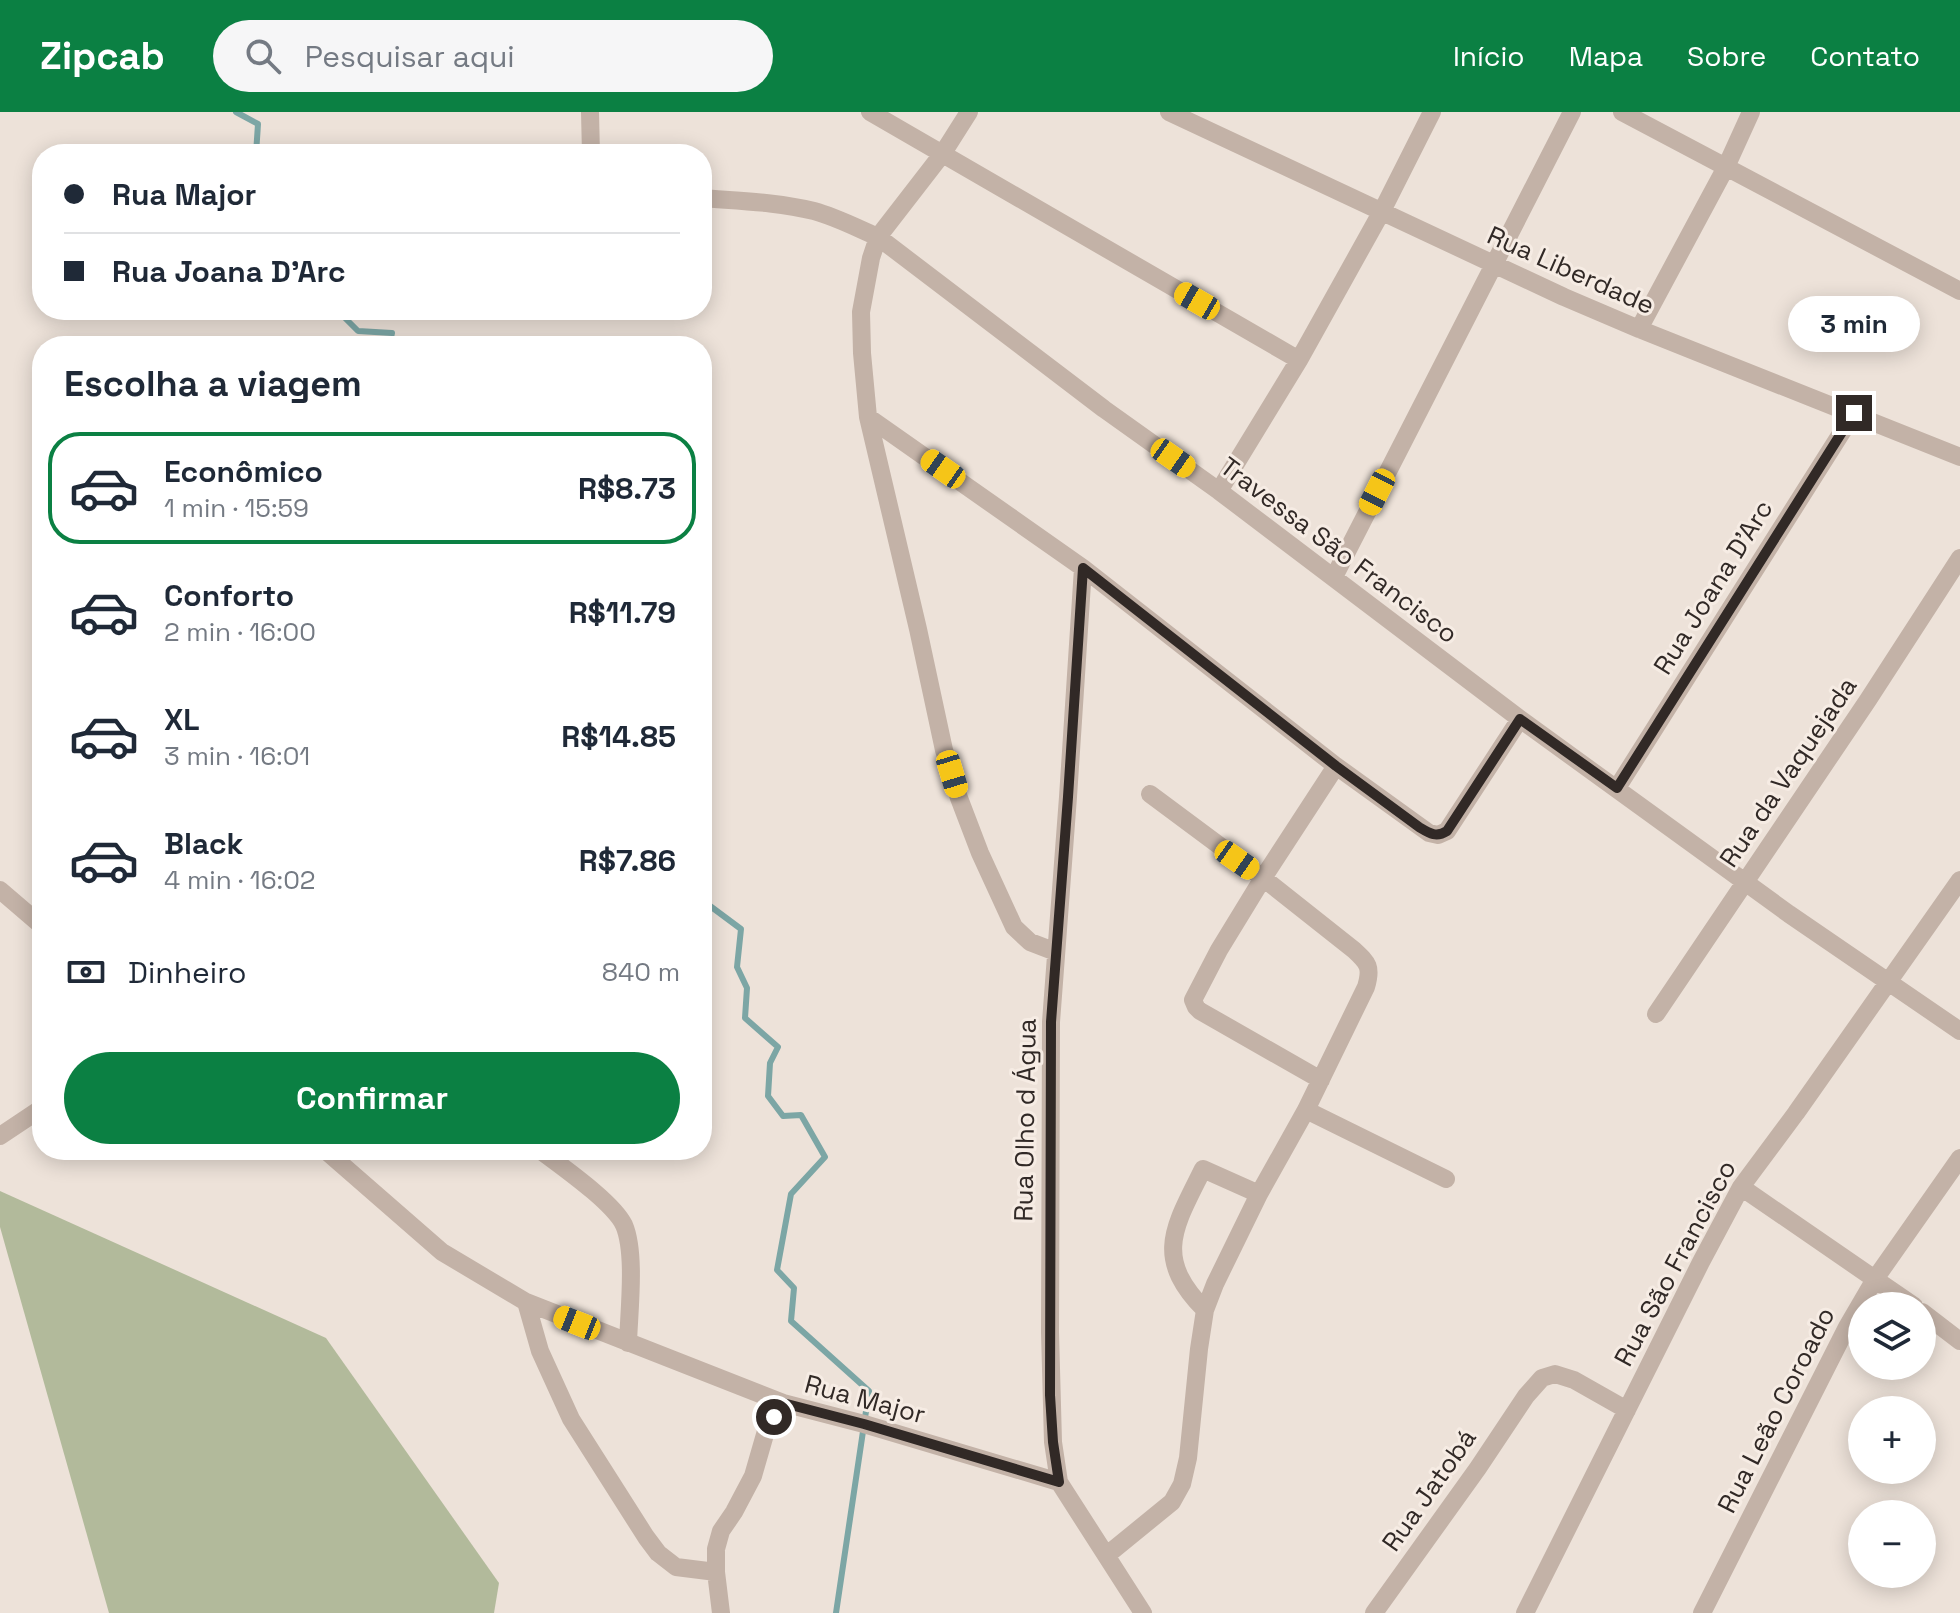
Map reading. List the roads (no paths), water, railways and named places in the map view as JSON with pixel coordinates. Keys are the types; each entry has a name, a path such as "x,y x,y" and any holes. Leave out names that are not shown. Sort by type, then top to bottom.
{"street":[{"path":"590,112 591,144"},
{"path":"870,112 1299,360"},
{"path":"969,112 943,153 878,237 871,258 861,312 868,417 944,750 959,798 1014,927 1030,942 1056,952"},
{"name":"Rua Liberdade","path":"1169,112 1564,297 1960,457"},
{"path":"1219,491 1299,360 1382,211 1432,112"},
{"path":"1334,577 1572,112"},
{"path":"1622,112 1960,291"},
{"path":"1639,329 1726,167 1751,112"},
{"name":"Travessa São Francisco","path":"712,199 812,211 878,237 1520,719 1789,914 1960,1031"},
{"name":"Rua Joana D'Arc","path":"1617,788 1854,413"},
{"path":"868,417 1083,568 1336,766 1429,833 1438,835 1447,831 1520,719"},
{"name":"Rua da Vaquejada","path":"1656,1014 1960,558"},
{"name":"Rua Olho d Água","path":"1059,1482 1053,1442 1050,1332 1050,1069 1083,568"},
{"path":"1321,1080 1200,1011 1194,1004 1195,994 1263,878 1336,766"},
{"path":"1107,1555 1172,1502 1182,1484 1188,1458 1205,1310 1259,1194 1306,1110 1370,976 1366,961 1354,950 1150,794"},
{"name":"Rua São Francisco","path":"1525,1613 1741,1187 1960,880"},
{"path":"0,890 32,917"},
{"path":"1306,1110 1446,1179"},
{"path":"0,1136 32,1115"},
{"name":"Rua Leão Coroado","path":"1702,1613 1847,1327 1875,1279 1960,1158"},
{"path":"336,1160 442,1252 526,1302 783,1403"},
{"path":"553,1160 614,1210 623,1222 629,1253 628,1343"},
{"path":"1205,1310 1183,1284 1177,1270 1172,1251 1179,1218 1203,1169 1259,1194"},
{"path":"1741,1187 1894,1292"},
{"path":"526,1302 540,1351 571,1419 646,1537 658,1553 676,1567 716,1572"},
{"path":"1936,1323 1960,1341"},
{"name":"Rua Jatobá","path":"1374,1613 1526,1396 1542,1378 1555,1374 1574,1380 1627,1410"},
{"name":"Rua Major","path":"721,1613 716,1549 721,1531 753,1476 766,1431 783,1403 1059,1482"},
{"path":"1059,1482 1143,1613"}],"waterway":[{"path":"236,112 258,124 257,144"},
{"path":"347,320 358,331 392,333 391,336"},
{"path":"712,907 741,929 737,967 747,988 745,1018 778,1047 770,1063 768,1096 783,1116 801,1115 825,1157 791,1194 777,1270 794,1288 791,1321 869,1391 836,1613"}]}
